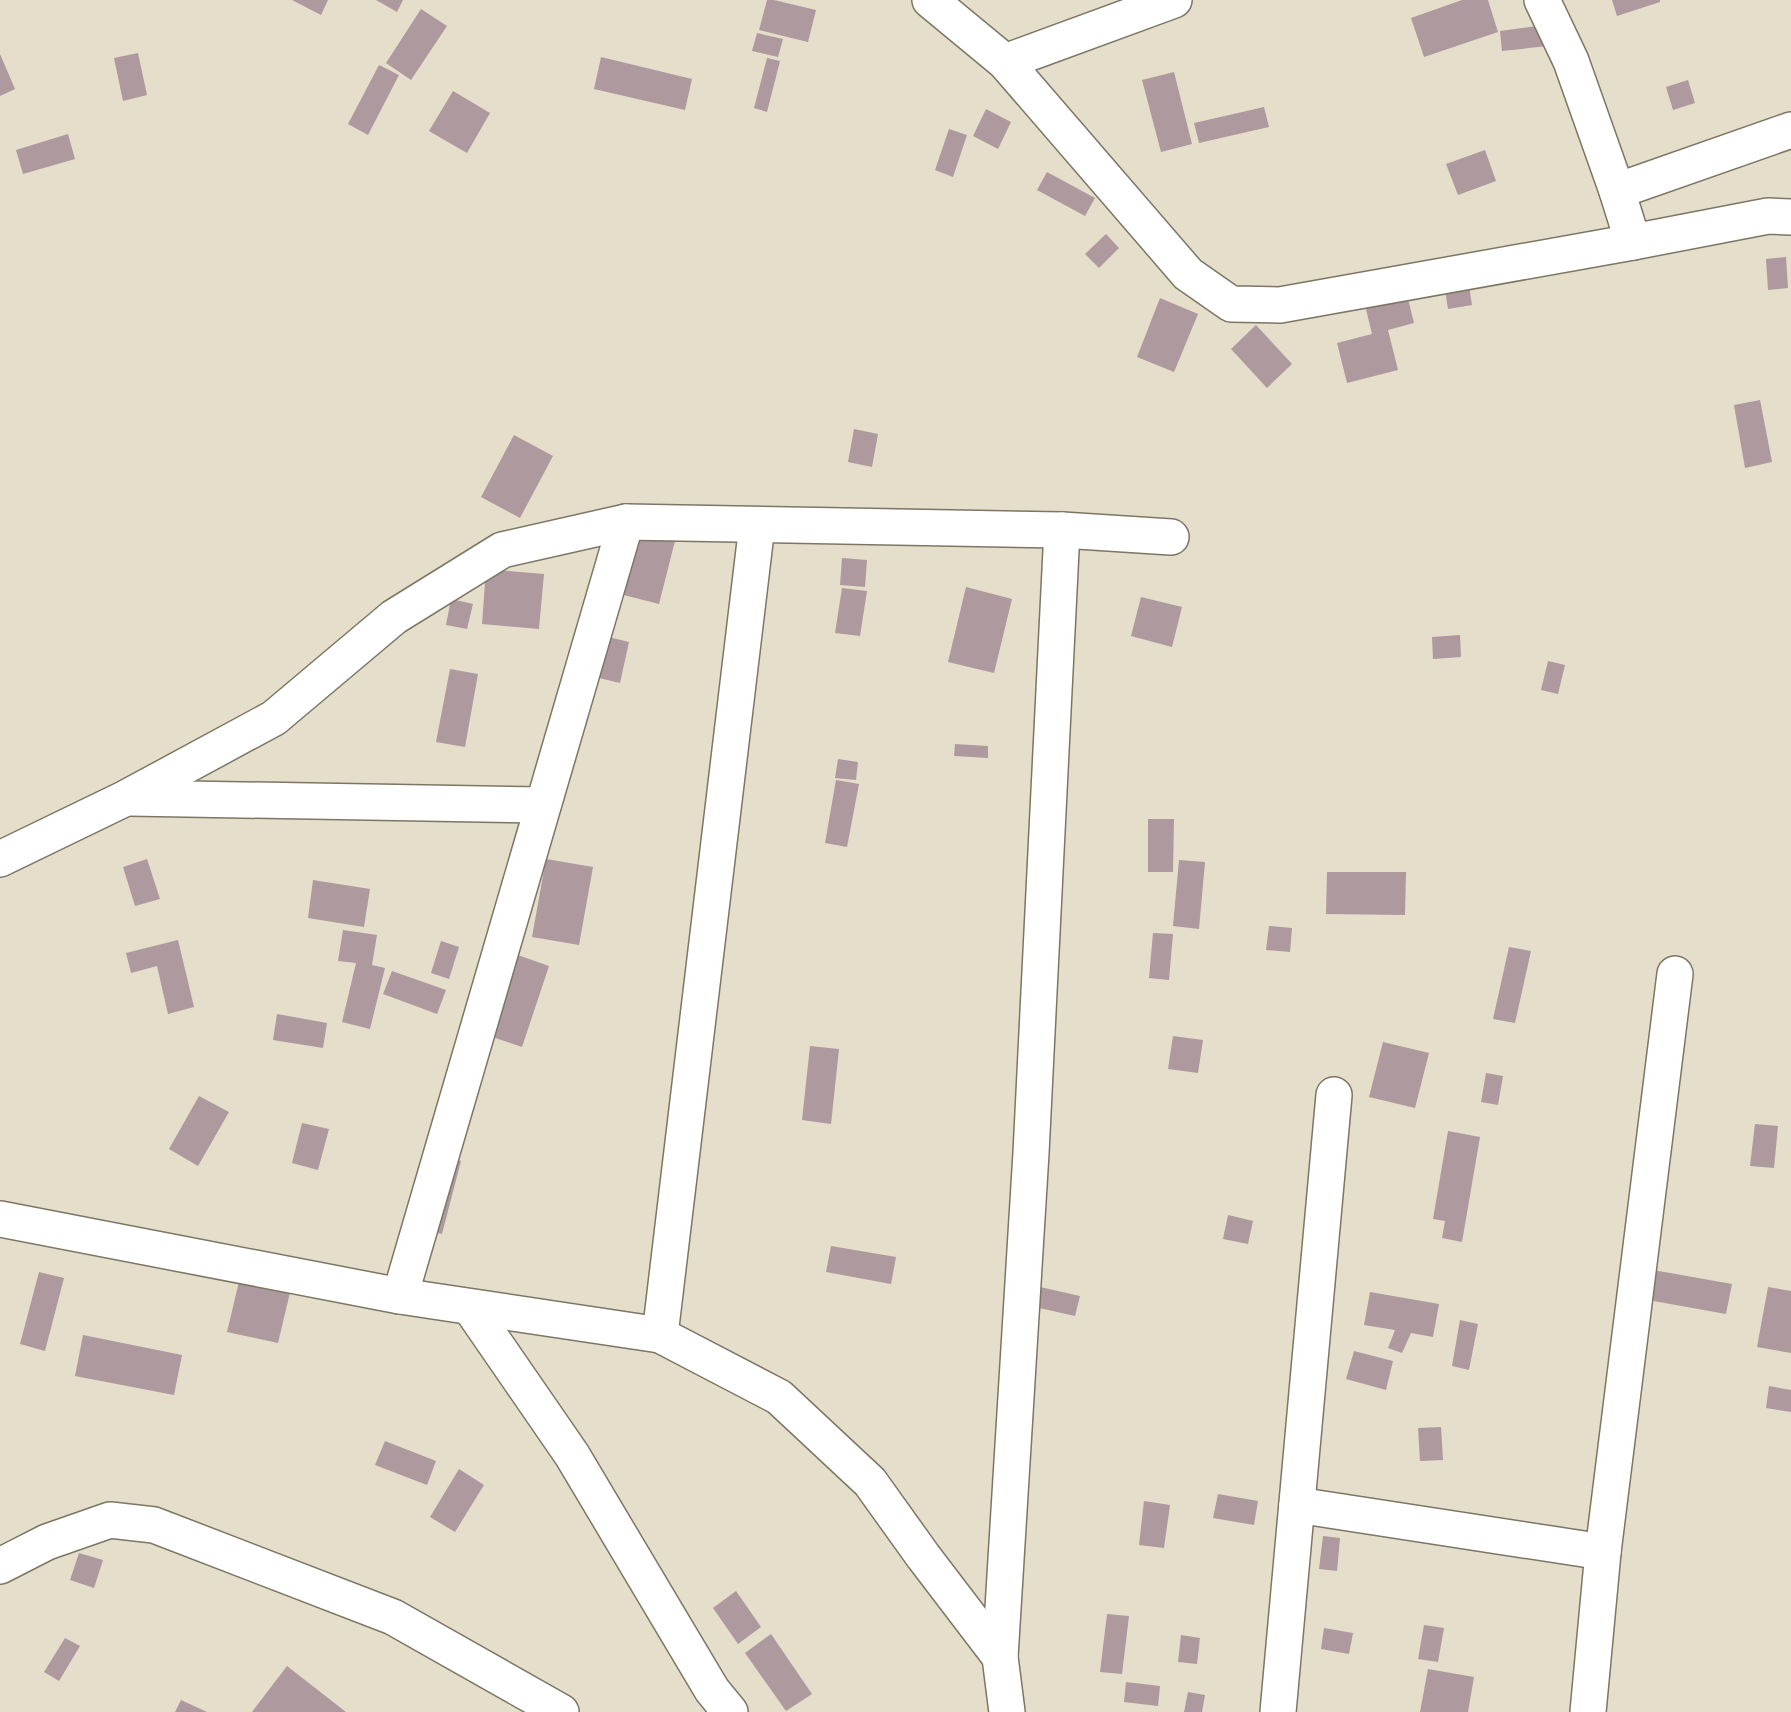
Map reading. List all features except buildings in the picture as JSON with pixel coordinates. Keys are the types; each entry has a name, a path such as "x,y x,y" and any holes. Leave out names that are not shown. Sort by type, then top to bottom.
{"street":[{"path":"930,0 1005,62 1188,274 1231,304 1280,305 1768,216 1791,217"},
{"path":"1005,62 1174,0"},
{"path":"1542,0 1570,61 1633,242"},
{"path":"1617,191 1791,130"},
{"path":"400,1296 626,522"},
{"path":"0,859 126,798 274,718 394,617 502,550 626,522 1062,530 1171,537"},
{"path":"660,1335 757,525"},
{"path":"1007,1712 1000,1657 1031,1153 1062,530"},
{"path":"126,798 543,805"},
{"path":"1588,1712 1603,1552 1675,974"},
{"path":"1278,1712 1334,1095"},
{"path":"0,1219 400,1296 660,1335 779,1396 870,1482 1000,1657"},
{"path":"470,1307 572,1455 712,1690 730,1712"},
{"path":"1297,1505 1603,1552"},
{"path":"0,1566 47,1542 110,1520 154,1525 393,1617 561,1712"}]}
